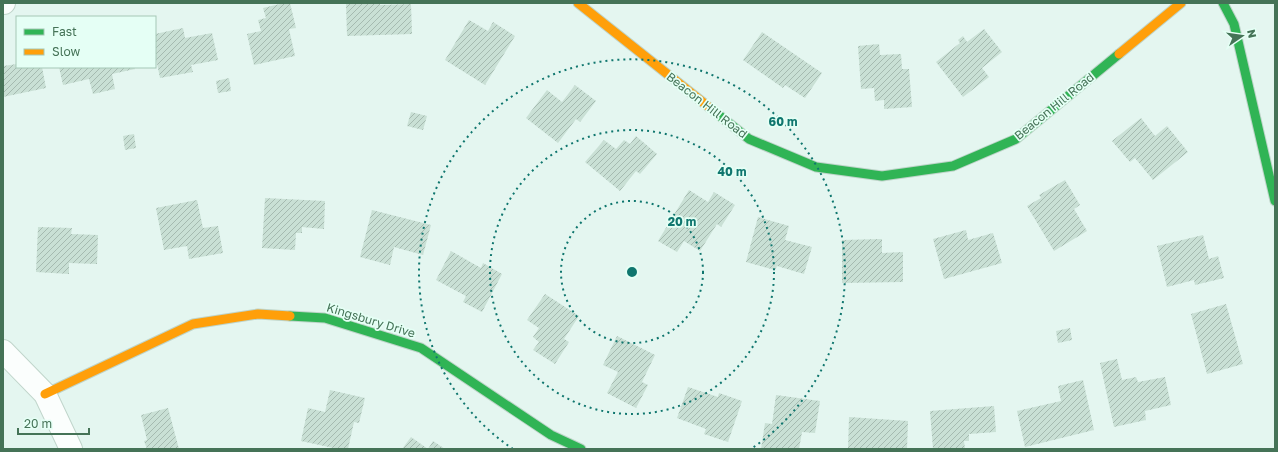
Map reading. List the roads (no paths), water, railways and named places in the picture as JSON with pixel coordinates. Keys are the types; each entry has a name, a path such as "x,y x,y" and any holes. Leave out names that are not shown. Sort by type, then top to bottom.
{"street":[{"name":"Beacon Hill Road","path":"578,3 749,139 816,167 882,176 953,166 1016,139 1181,3"},
{"path":"1223,3 1234,24 1275,200"},
{"name":"Kingsbury Drive","path":"45,394 193,324 258,314 325,318 422,348 551,435 581,449"},
{"path":"3,351 45,394 71,449"}]}
